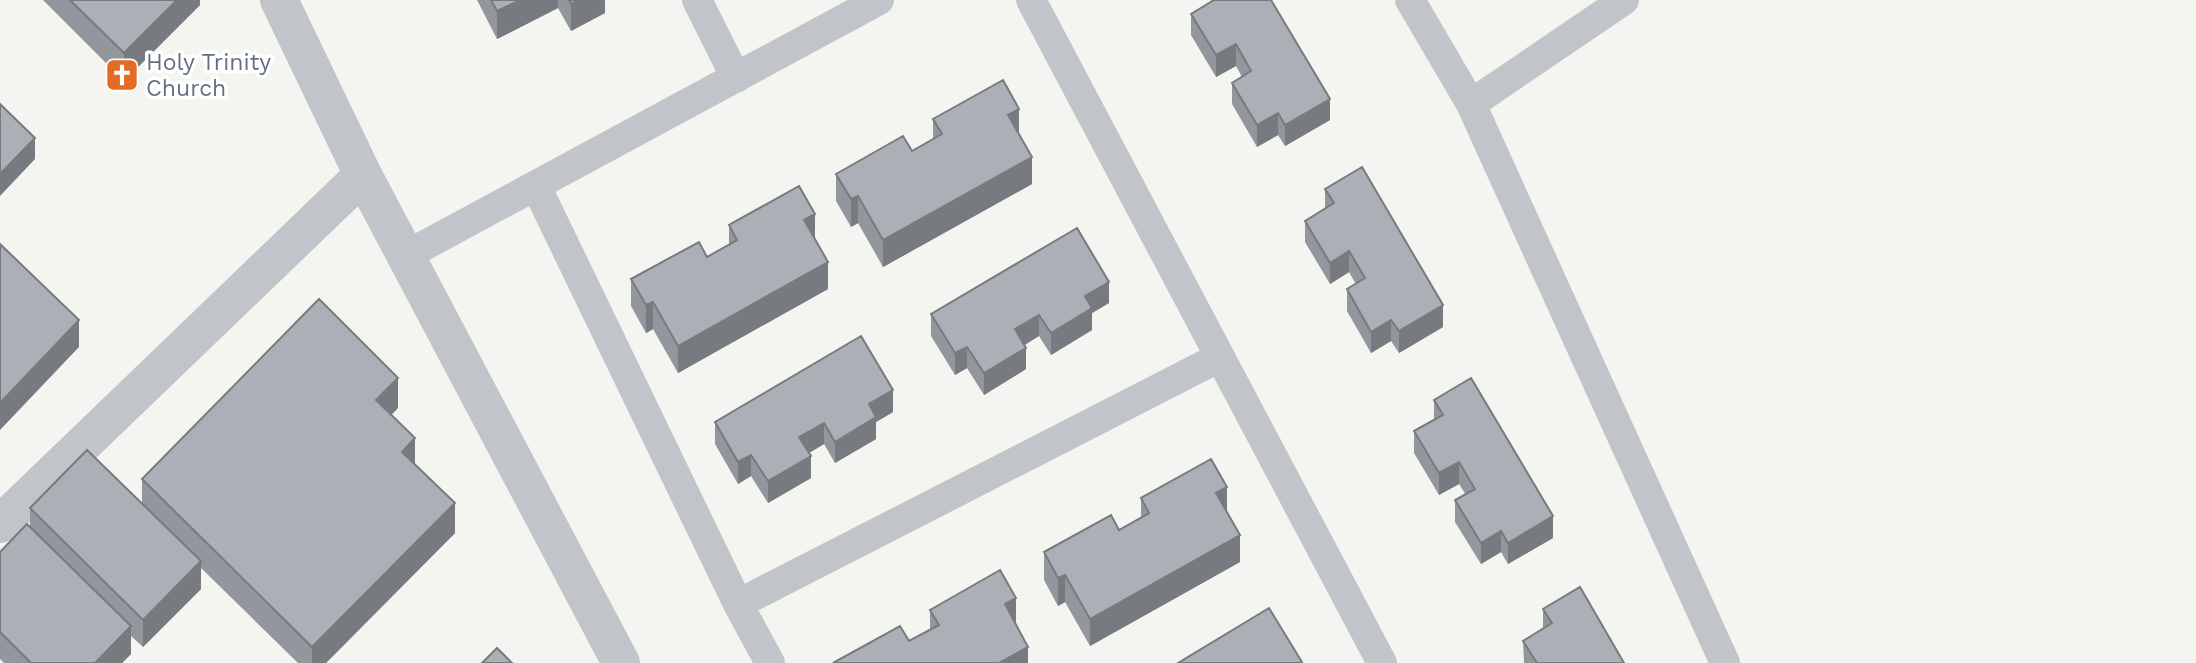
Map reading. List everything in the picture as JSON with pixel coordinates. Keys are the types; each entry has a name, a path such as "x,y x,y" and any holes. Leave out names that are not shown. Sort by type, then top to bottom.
{"street":[{"path":"279,0 405,256 621,663"},
{"path":"0,524 363,174"}],"lane":[{"path":"696,0 736,78"},
{"path":"405,256 879,0"},
{"path":"1031,0 1382,663"},
{"path":"1410,0 1471,104 1726,663"},
{"path":"1471,104 1623,0"},
{"path":"536,186 738,604 770,663"},
{"path":"738,604 1220,357"}],"building":[{"path":"70,0 177,0 124,53"},
{"path":"491,0 520,0 497,11"},
{"path":"1214,0 1271,0 1330,99 1285,125 1278,113 1257,125 1232,83 1251,71 1236,44 1216,55 1191,14"},
{"path":"1003,80 1019,109 1008,115 1032,157 883,240 858,196 851,199 836,174 903,136 912,151 942,134 933,119"},
{"path":"0,104 35,138 0,174"},
{"path":"1362,167 1443,305 1399,331 1391,320 1371,332 1347,289 1365,278 1349,251 1330,263 1305,221 1334,203 1325,189"},
{"path":"799,186 815,214 804,220 828,262 678,346 653,302 646,305 631,279 699,242 707,257 737,240 729,225"},
{"path":"1077,228 1109,282 1085,296 1092,308 1051,333 1039,315 1015,329 1026,348 984,373 967,347 955,353 931,314"},
{"path":"0,244 79,320 0,403"},
{"path":"319,299 398,378 376,400 415,438 402,452 455,503 312,647 142,479"},
{"path":"861,336 893,390 869,404 876,417 835,442 824,423 799,437 811,456 768,481 751,455 738,462 715,422"},
{"path":"1471,378 1553,516 1508,543 1501,531 1481,543 1455,500 1475,489 1459,462 1439,473 1414,431 1443,415 1434,400"},
{"path":"87,450 201,561 143,620 30,508"},
{"path":"1211,459 1227,487 1216,493 1240,535 1090,619 1065,575 1058,578 1044,552 1111,515 1119,530 1149,513 1141,498"},
{"path":"27,524 131,626 95,663 31,663 0,632 0,552"},
{"path":"1000,570 1016,598 1005,604 1028,647 999,663 833,663 900,626 909,641 939,625 930,610"},
{"path":"1580,587 1624,663 1537,663 1523,641 1552,623 1543,609"},
{"path":"1269,608 1302,662 1178,663"},
{"path":"497,648 512,663 482,663"}],"place":[{"name":"Holy Trinity Church","path":"122,75"}]}
